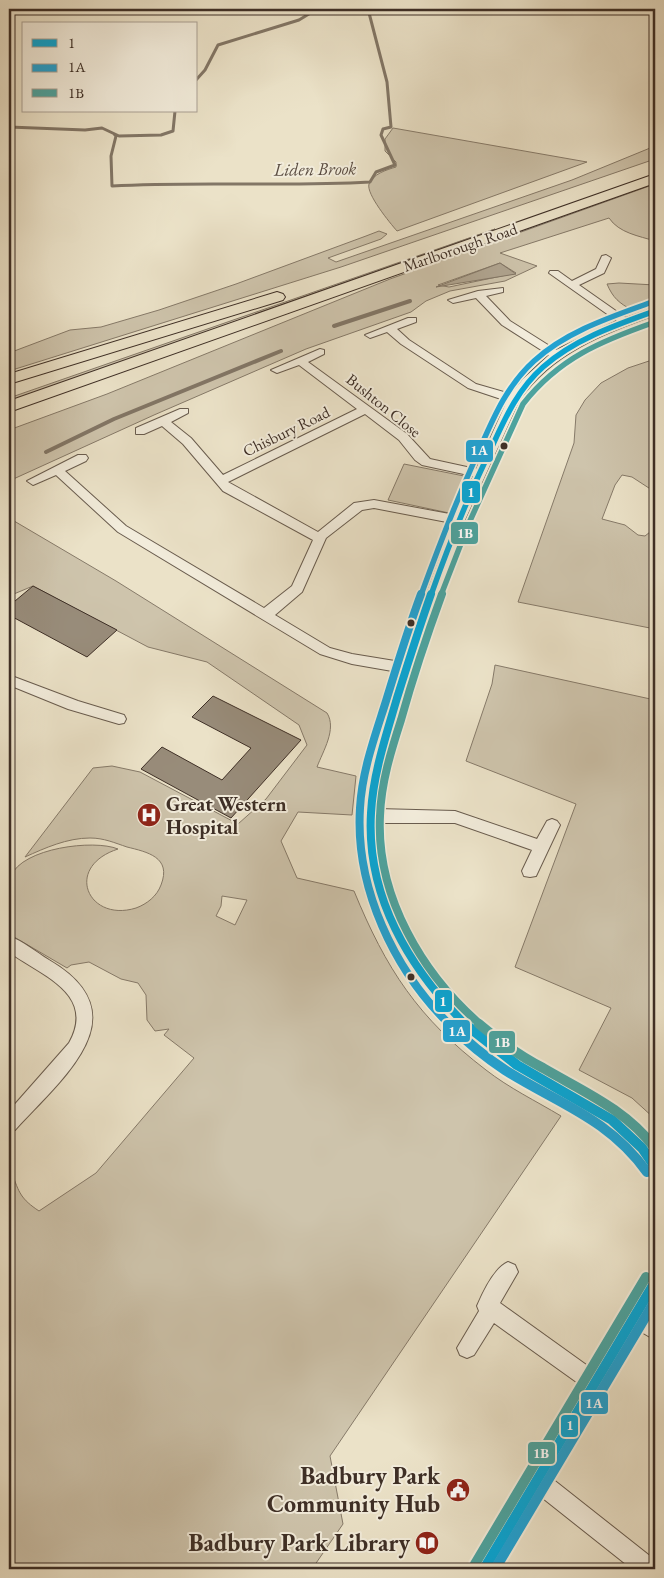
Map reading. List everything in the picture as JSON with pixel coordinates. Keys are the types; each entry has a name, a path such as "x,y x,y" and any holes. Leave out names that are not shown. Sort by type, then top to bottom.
{"highway":[{"name":"Marlborough Road","path":"277,297 655,166"},
{"name":"Marlborough Road","path":"264,317 655,178"},
{"path":"9,379 277,297"},
{"path":"9,393 277,297"},
{"path":"9,407 264,317"},
{"path":"9,420 264,317"}],"street":[{"path":"571,285 600,270 606,258"},
{"path":"554,273 624,322"},
{"path":"453,300 499,290"},
{"path":"478,294 506,323 555,354"},
{"path":"655,312 624,322 555,354 528,380 514,399 459,520 406,668 373,778 369,817 371,858 379,895 406,952 434,991 472,1030 496,1050 528,1072 591,1104 616,1121 640,1143 655,1167"},
{"path":"370,335 412,320"},
{"path":"390,329 405,342 472,386 514,399"},
{"path":"277,370 320,352"},
{"name":"Bushton Close","path":"300,361 403,437 419,457 426,462 480,474"},
{"name":"Chisbury Road","path":"220,481 366,409"},
{"path":"140,431 184,411"},
{"path":"163,420 215,471 220,481 227,488 320,538"},
{"path":"32,481 82,458"},
{"path":"57,470 122,529 264,616 336,656 406,668"},
{"path":"264,616 297,589 320,538 354,508 367,504 459,520"},
{"path":"9,680 73,705 119,719"},
{"path":"369,817 455,817 541,847"},
{"path":"530,871 552,825"},
{"path":"9,943 70,984 81,1001 84,1022 83,1031 75,1048 9,1124"},
{"path":"508,1272 487,1306 596,1384"},
{"path":"484,1569 636,1317 655,1282"},
{"path":"467,1348 492,1310"},
{"path":"636,1317 655,1330"},
{"path":"538,1481 649,1569"}],"shaded area":[{"path":"393,128 587,162 397,231 379,208 369,189 369,184 373,178 384,171 396,167 396,162 385,151 385,139"},
{"path":"655,146 655,159 341,267 9,371 9,353 70,330 101,327 159,310 236,284 379,231 387,234 381,239 328,258 336,262 572,180"},
{"path":"655,184 655,241 624,231 609,218 500,253 537,266 505,281 450,291 426,301 411,312 306,349 9,481 9,430 107,394 390,279","holes":["500,263 516,273 449,287 438,285"]},
{"path":"495,229 9,402 9,398"},
{"path":"500,263 516,274 436,287"},
{"path":"607,284 655,285 655,302 632,310 617,300"},
{"path":"655,359 655,492 632,477 622,475 615,485 602,519 625,525 638,535 645,536 650,532 655,514 655,629 518,602 574,443 576,415 585,400 601,383 628,368"},
{"path":"404,464 464,476 449,513 388,500"},
{"path":"9,518 116,581 327,713 330,719 330,733 317,767 356,776 352,815 298,812 281,841 297,878 354,891 366,919 392,968 423,1011 441,1031 462,1051 495,1077 561,1116 330,1456 343,1524 312,1569 9,1569 9,1171 12,1173 21,1195 39,1211 96,1173 194,1058 164,1035 169,1029 155,1031 147,1020 146,995 138,983 121,979 89,962 71,965 67,968 9,934 9,881 18,866 43,853 76,846 107,846 118,849 101,857 91,868 87,880 88,891 95,901 105,908 119,911 136,908 148,902 157,893 161,885 164,876 163,868 156,857 109,841 81,838 48,847 25,857 93,768 112,766 140,772 238,824 266,799 307,745 299,725 207,662 148,647 33,586 9,596","holes":["222,896 247,900 235,925 216,916 221,906"]},
{"path":"495,665 655,700 655,1119 632,1098 579,1070 611,1008 515,967 576,804 466,761 492,684"}],"building":[{"path":"33,586 117,630 87,657 9,615 9,606"},
{"path":"213,696 301,740 231,818 141,769 162,747 222,780 251,748 192,717"}],"waterway":[{"name":"Liden Brook","path":"198,78 205,70 218,45 299,20 317,9"},
{"name":"Liden Brook","path":"114,134 116,136 111,156 112,186 370,182 376,172 395,165 381,135 383,129 391,127 387,82 368,9"},
{"name":"Liden Brook","path":"9,127 85,130 102,128 119,136 161,135 173,131 175,112"},
{"path":"334,326 410,301"},
{"path":"46,452 114,419 281,351"}],"transit line":[{"name":"1A","path":"647,1172 634,1155 605,1127 504,1069 461,1035 435,1009 401,962 380,921 372,899 362,855 360,809 366,768 373,741 406,637 428,574 453,512 502,400 521,373 550,348 565,338 599,322 652,302"},
{"name":"1","path":"655,311 595,334 559,354 528,381 514,399 465,506 419,630 386,734 376,774 370,834 376,879 393,926 405,949 434,991 469,1028 502,1055 524,1070 579,1099 612,1120 642,1148 655,1167"},
{"name":"1B","path":"655,322 617,336 565,362 550,374 523,404 469,523 435,613 389,760 380,816 382,854 394,901 414,944 441,984 474,1019 500,1041 545,1070 614,1108 643,1132 655,1148"},
{"name":"1B","path":"475,1564 646,1277"},
{"name":"1","path":"484,1569 655,1282"},
{"name":"1A","path":"495,1569 655,1301"}],"place":[{"name":"Great Western Hospital","path":"149,815"},
{"name":"Badbury Park Community Hub","path":"458,1490"},
{"name":"Badbury Park Library","path":"427,1543"}]}
